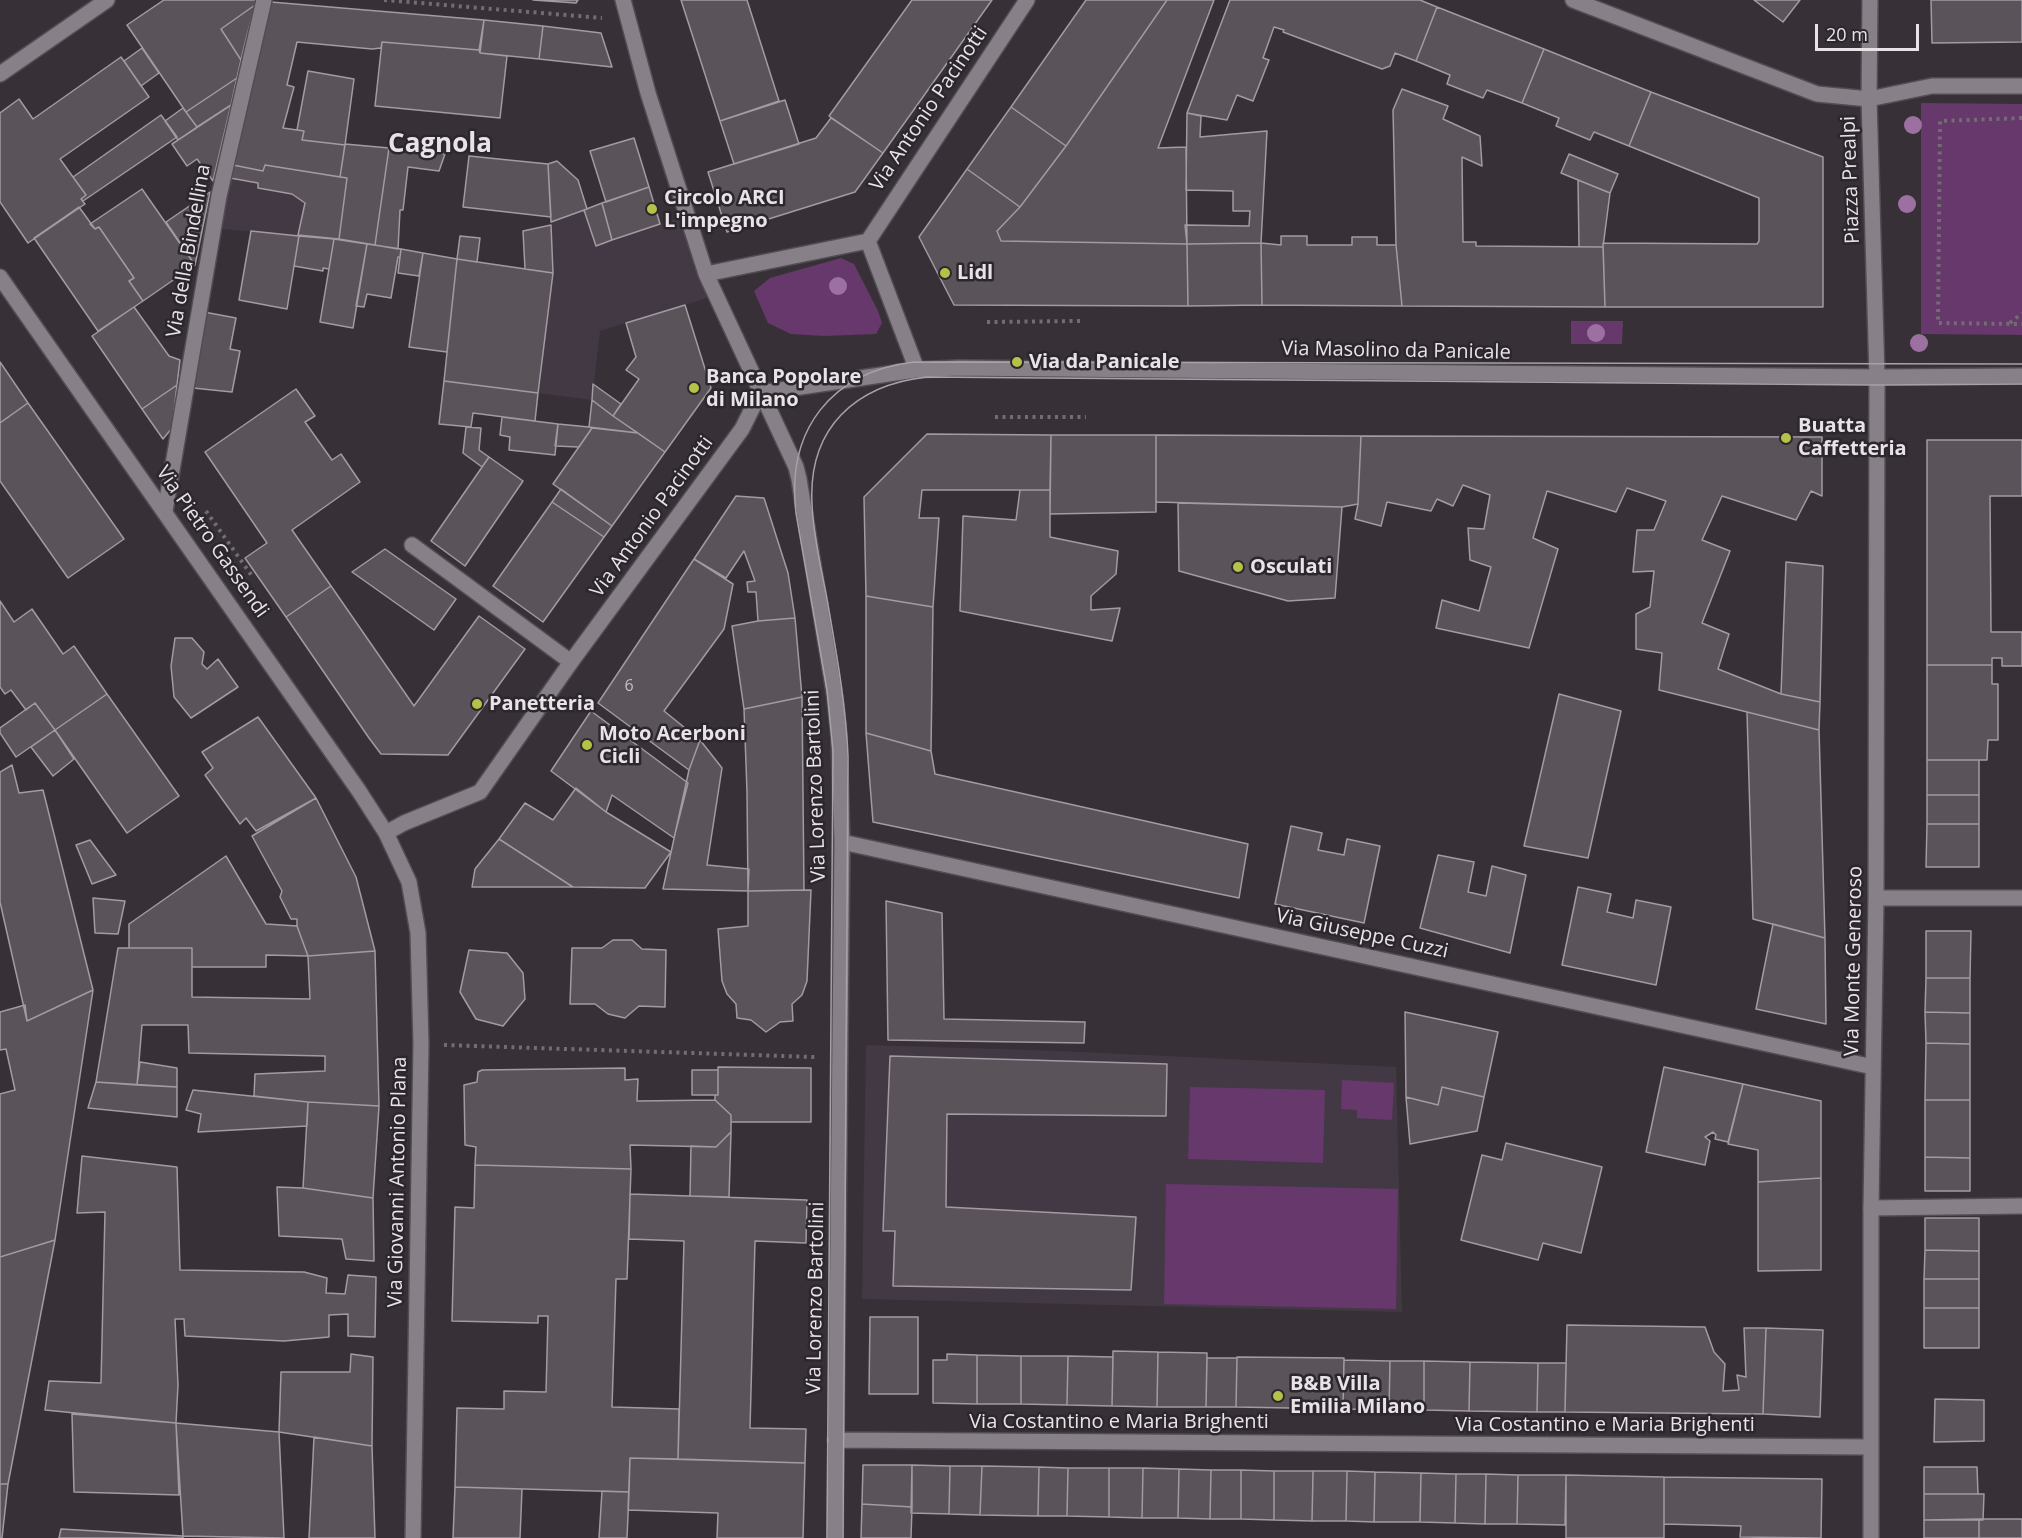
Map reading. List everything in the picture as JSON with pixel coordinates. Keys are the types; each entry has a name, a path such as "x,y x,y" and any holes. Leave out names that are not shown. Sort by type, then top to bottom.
{"street":[{"path":"0,74 106,0"},
{"name":"Via della Bindellina","path":"165,511 219,196 264,0"},
{"name":"Via Lorenzo Bartolini","path":"623,0 648,93 706,274 800,479 836,698 842,842 835,1538"},
{"name":"Via Antonio Pacinotti","path":"868,241 1027,0"},
{"path":"1573,0 1817,94 1869,99 1870,0"},
{"name":"Piazza Prealpi","path":"1877,381 1869,99 1932,86 2022,86"},
{"path":"706,274 868,241 915,370"},
{"name":"Via Pietro Gassendi","path":"0,277 360,791 386,833"},
{"name":"Via Masolino da Panicale","path":"760,393 915,370 970,368 1877,381"},
{"path":"1877,381 2022,376"},
{"name":"Via Monte Generoso","path":"1871,1538 1877,381"},
{"name":"Via Antonio Pacinotti","path":"386,833 404,823 480,792 571,662 742,429 760,393"},
{"path":"412,545 571,662"},
{"name":"Via Giovanni Antonio Plana","path":"386,833 409,882 416,922 421,1044 413,1538"},
{"name":"Via Giuseppe Cuzzi","path":"842,842 1873,1066"},
{"path":"1876,898 2022,898"},
{"path":"1871,1208 2022,1206"},
{"name":"Via Costantino e Maria Brighenti","path":"836,1440 1870,1447"}],"path":[{"path":"384,0 609,18"},
{"path":"2022,118 1940,121 1938,323 2022,324"},
{"path":"2010,324 2022,313"},
{"path":"987,322 1080,321"},
{"path":"995,417 1086,417"},
{"path":"206,511 252,576"},
{"path":"421,1044 840,1058"}],"shaded area":[{"path":"1921,103 2022,104 2022,335 1921,334"},
{"path":"233,165 347,178 339,239 221,229"},
{"path":"584,210 596,246 685,216 713,296 600,331 592,400 444,381 457,259 552,273 551,222"},
{"path":"841,258 854,264 878,311 882,323 876,334 824,336 791,334 768,323 754,291 770,278"},
{"path":"1571,321 1623,321 1622,344 1571,344"},
{"path":"866,1045 1060,1051 1396,1067 1402,1312 862,1299"},
{"path":"1342,1080 1394,1083 1392,1120 1357,1118 1357,1110 1341,1109"},
{"path":"1190,1087 1325,1090 1323,1163 1188,1159"},
{"path":"1166,1184 1398,1189 1396,1309 1164,1304"}],"building":[{"path":"164,0 256,0 255,5 221,29 241,60 237,78 186,112 127,25"},
{"path":"533,0 578,0 576,3"},
{"path":"681,0 747,0 779,101 720,121"},
{"path":"912,0 992,0 883,153 829,116"},
{"path":"1086,0 1167,0 1066,146 1011,107"},
{"path":"1167,0 1214,0 1158,148 1186,147 1187,244 1001,241 997,231 1020,207 1066,146"},
{"path":"1230,0 1420,0 1437,7 1416,61 1395,53 1390,66 1382,69 1274,27 1263,58 1269,60 1253,101 1237,95 1227,120 1187,113"},
{"path":"1754,0 1800,0 1783,22"},
{"path":"1931,0 2022,0 2022,42 1932,43"},
{"path":"271,2 484,20 479,50 382,42 381,48 372,49 297,42 287,85 294,87 283,128 304,131 302,140 345,145 340,177 265,165 263,171 233,165"},
{"path":"255,5 246,39 241,60 221,29"},
{"path":"1437,7 1544,49 1522,103 1487,90 1483,98 1447,84 1450,75 1416,61"},
{"path":"484,20 543,26 539,59 480,53"},
{"path":"543,26 601,33 612,67 539,59"},
{"path":"382,42 479,50 480,53 507,56 500,118 375,106"},
{"path":"142,48 159,73 141,86 124,61"},
{"path":"1544,49 1651,92 1629,146 1594,132 1590,140 1556,126 1559,118 1522,103"},
{"path":"121,57 149,97 60,159 86,195 81,199 85,204 28,243 0,202 0,113 19,99 33,119"},
{"path":"308,71 354,79 345,145 302,140 304,131 297,130"},
{"path":"237,78 231,105 197,127 186,112"},
{"path":"1402,89 1448,106 1443,119 1480,136 1482,166 1462,157 1463,242 1476,242 1476,246 1603,247 1605,307 1402,306 1396,245 1393,110"},
{"path":"1651,92 1823,157 1823,307 1605,307 1603,243 1757,244 1759,241 1759,198 1629,146"},
{"path":"785,100 799,144 734,164 720,121"},
{"path":"231,105 213,181 197,159 187,166 172,144"},
{"path":"1011,107 1066,146 1020,207 967,169"},
{"path":"183,108 197,127 178,140 165,121"},
{"path":"1187,113 1201,116 1200,137 1267,131 1261,243 1187,244 1185,225 1249,226 1250,211 1233,211 1233,191 1186,190"},
{"path":"161,115 177,137 83,201 81,199 86,195 73,177"},
{"path":"831,118 883,153 855,192 727,232 708,172 816,138"},
{"path":"634,138 649,187 606,202 590,151"},
{"path":"345,144 389,148 375,245 339,239 347,178 340,177"},
{"path":"389,148 445,154 439,171 408,167 403,210 400,210 398,249 375,245"},
{"path":"1569,154 1618,174 1610,193 1561,173"},
{"path":"469,156 548,164 551,217 463,207"},
{"path":"557,161 578,180 587,209 551,222 548,164"},
{"path":"233,165 263,171 265,165 347,178 339,239 298,235 305,203 292,194 258,188 258,183 230,178"},
{"path":"967,169 1020,207 997,231 1001,241 1187,244 1188,306 954,305 919,237"},
{"path":"1578,180 1610,193 1603,247 1579,247"},
{"path":"649,187 660,224 612,240 602,203"},
{"path":"142,189 195,265 143,301 129,281 134,278 99,227 95,229 90,224"},
{"path":"210,192 195,265 166,222"},
{"path":"602,203 612,240 596,246 584,210"},
{"path":"79,207 95,229 99,227 134,278 129,281 143,301 98,331 34,238"},
{"path":"551,225 553,273 525,269 523,231"},
{"path":"251,231 299,236 287,309 239,300"},
{"path":"299,236 334,239 329,269 323,268 323,271 294,266"},
{"path":"460,236 480,238 477,262 457,259"},
{"path":"1281,236 1307,236 1307,245 1352,245 1352,237 1377,237 1377,245 1396,245 1402,306 1262,305 1261,243 1281,245"},
{"path":"334,239 367,244 353,328 320,322"},
{"path":"1261,243 1262,305 1188,306 1187,244"},
{"path":"367,244 401,249 391,298 367,294 364,307 356,306"},
{"path":"401,249 423,253 419,276 398,273"},
{"path":"423,253 457,259 447,352 409,347"},
{"path":"457,259 553,273 538,393 444,381"},
{"path":"685,305 711,388 665,452 613,416 639,379 626,370 636,357 626,323"},
{"path":"134,307 169,356 180,360 177,385 142,409 92,336"},
{"path":"204,312 236,318 230,349 240,351 232,392 193,388"},
{"path":"0,362 28,403 0,423"},
{"path":"444,381 538,393 535,421 473,413 471,427 439,424"},
{"path":"593,384 621,404 613,416 592,400"},
{"path":"177,385 172,428 163,439 142,409"},
{"path":"296,389 315,416 305,422 332,460 341,454 360,482 292,530 331,586 286,617 245,558 267,543 205,452"},
{"path":"592,400 613,416 638,433 589,427"},
{"path":"28,403 124,539 68,578 0,481 0,423"},
{"path":"502,417 558,424 555,455 509,450 510,437 500,435"},
{"path":"558,424 592,428 579,447 555,446"},
{"path":"466,427 481,428 479,450 489,457 482,467 463,453"},
{"path":"592,428 638,433 665,452 612,526 553,484"},
{"path":"927,434 1051,435 1050,490 922,490 919,518 939,518 933,607 866,596 864,497"},
{"path":"1051,435 1156,435 1156,512 1050,514"},
{"path":"1156,435 1361,436 1358,504 1342,507 1156,502"},
{"path":"1361,436 1822,437 1822,496 1811,491 1796,520 1722,496 1702,540 1730,551 1702,623 1729,634 1718,669 1781,694 1820,702 1819,730 1659,690 1662,653 1636,649 1636,614 1650,607 1654,571 1633,572 1637,530 1654,530 1666,501 1627,488 1616,512 1547,491 1533,538 1558,549 1529,648 1436,628 1442,600 1479,611 1491,567 1470,560 1468,528 1484,529 1490,495 1463,485 1453,506 1437,499 1431,511 1387,502 1381,526 1355,519 1358,504"},
{"path":"1927,440 2022,440 2022,496 1990,496 1991,632 2022,632 2022,666 2002,666 2002,658 1992,658 1992,665 1927,665"},
{"path":"489,457 523,481 465,566 431,541"},
{"path":"561,489 612,526 604,537 552,502"},
{"path":"1020,490 1050,490 1050,537 1118,551 1116,574 1091,596 1091,610 1120,608 1112,641 960,611 963,516 1016,520"},
{"path":"736,496 764,498 788,573 795,618 758,621 756,592 748,592 747,582 755,581 744,551 726,578 694,559"},
{"path":"552,502 604,537 543,622 493,586"},
{"path":"1178,503 1342,507 1335,598 1288,601 1179,571"},
{"path":"385,549 456,599 434,630 352,572"},
{"path":"694,559 733,584 724,629 664,711 700,740 689,770 598,703"},
{"path":"1786,562 1823,566 1820,702 1781,694"},
{"path":"331,586 414,706 479,616 525,649 448,755 381,754 369,738 286,617"},
{"path":"866,596 933,607 931,751 866,733"},
{"path":"0,601 14,622 32,609 63,654 74,646 107,694 55,730 35,703 26,710 11,690 5,694 0,687"},
{"path":"795,618 802,697 744,709 732,626"},
{"path":"175,638 192,638 204,652 202,664 207,669 218,659 238,687 191,718 174,697 171,666"},
{"path":"1927,665 1992,665 1992,684 1998,684 1998,740 1988,740 1987,760 1927,760"},
{"path":"107,694 179,796 127,833 55,730"},
{"path":"1559,694 1621,711 1588,858 1524,846"},
{"path":"802,697 804,890 748,891 744,709"},
{"path":"35,703 55,730 16,757 0,733 0,728"},
{"path":"591,711 688,783 674,838 612,795 606,812 551,771"},
{"path":"1747,712 1819,730 1825,938 1753,919"},
{"path":"258,717 316,798 256,831 246,818 240,824 205,775 213,768 202,752"},
{"path":"55,730 74,759 53,776 31,747"},
{"path":"866,733 931,751 935,774 1248,844 1239,898 873,822"},
{"path":"700,740 722,768 707,865 749,869 748,891 663,889 689,770"},
{"path":"1927,760 1979,760 1979,795 1927,795"},
{"path":"12,765 19,793 43,790 93,990 27,1021 0,902 0,772"},
{"path":"576,788 606,812 671,852 645,888 573,887 499,839 525,803 553,820"},
{"path":"1927,795 1979,795 1979,824 1927,824"},
{"path":"316,798 356,877 375,951 308,956 297,926 297,919 291,919 280,897 282,891 252,836"},
{"path":"1927,824 1979,824 1979,867 1926,867"},
{"path":"1291,826 1322,833 1318,850 1344,855 1347,839 1380,846 1364,923 1275,904"},
{"path":"499,839 573,887 472,887 475,869"},
{"path":"90,840 116,875 92,884 76,845"},
{"path":"1438,855 1474,862 1468,892 1486,896 1492,866 1526,875 1510,953 1420,928"},
{"path":"226,856 266,924 297,926 308,956 266,955 266,967 192,967 192,948 129,948 129,924"},
{"path":"1578,887 1611,894 1607,912 1633,918 1636,900 1671,907 1656,985 1562,965"},
{"path":"811,890 807,981 802,995 792,1004 793,1021 780,1022 766,1032 751,1020 737,1018 736,1004 727,994 722,981 718,929 748,926 748,891"},
{"path":"93,898 125,901 118,934 95,933"},
{"path":"886,901 942,913 944,1019 1085,1022 1084,1043 888,1040"},
{"path":"1773,924 1825,938 1826,1024 1756,1009"},
{"path":"1926,931 1971,931 1970,978 1926,978"},
{"path":"613,940 632,940 642,949 666,950 665,1007 639,1006 625,1018 608,1014 595,1004 570,1004 572,948 602,948"},
{"path":"118,948 192,948 192,997 310,999 308,956 375,951 379,1106 254,1096 255,1074 325,1071 325,1056 189,1053 188,1025 142,1025 137,1085 96,1082"},
{"path":"469,950 507,953 523,973 525,999 503,1026 476,1019 460,992"},
{"path":"1926,978 1970,978 1970,1013 1925,1012"},
{"path":"93,990 55,1240 0,1257 0,1094 15,1090 6,1049 0,1050 0,1012 25,1005 27,1021"},
{"path":"1405,1012 1498,1032 1484,1097 1442,1087 1438,1105 1406,1097"},
{"path":"1925,1012 1970,1013 1970,1044 1926,1043"},
{"path":"1926,1043 1970,1044 1970,1100 1925,1100"},
{"path":"890,1056 1167,1064 1166,1116 947,1114 946,1207 1136,1217 1131,1290 893,1286 895,1231 883,1231"},
{"path":"140,1062 177,1068 177,1087 137,1085"},
{"path":"718,1067 811,1068 811,1122 731,1122 731,1115 715,1100 715,1095 718,1095"},
{"path":"1664,1067 1743,1084 1728,1142 1715,1139 1716,1135 1713,1132 1705,1137 1710,1141 1705,1165 1646,1152"},
{"path":"625,1068 625,1080 638,1079 637,1101 715,1100 731,1115 731,1132 716,1147 630,1145 631,1169 475,1165 476,1147 465,1145 464,1085 477,1082 478,1072 482,1070"},
{"path":"692,1070 718,1070 718,1095 692,1095"},
{"path":"96,1082 177,1087 177,1117 88,1108"},
{"path":"1743,1084 1821,1101 1821,1178 1758,1182 1758,1150 1728,1144"},
{"path":"1442,1087 1484,1097 1477,1131 1410,1144 1406,1097 1438,1105"},
{"path":"193,1090 308,1102 307,1126 198,1132 201,1114 186,1110"},
{"path":"1925,1100 1970,1100 1970,1158 1925,1157"},
{"path":"308,1102 379,1106 373,1198 303,1188"},
{"path":"731,1132 729,1197 690,1196 691,1146 716,1147"},
{"path":"1506,1143 1602,1167 1581,1253 1543,1243 1538,1260 1461,1240 1482,1155 1502,1160"},
{"path":"82,1156 177,1167 180,1270 304,1272 327,1278 326,1293 345,1294 348,1275 376,1277 375,1337 348,1336 348,1314 329,1315 329,1337 284,1341 185,1336 184,1319 175,1319 178,1385 176,1423 45,1410 49,1381 101,1383 105,1212 77,1213"},
{"path":"1925,1157 1970,1158 1970,1191 1925,1191"},
{"path":"475,1165 631,1169 627,1279 616,1279 612,1407 679,1409 678,1459 630,1458 629,1492 455,1487 457,1408 504,1409 504,1391 546,1392 548,1316 538,1316 538,1323 452,1321 455,1207 474,1208"},
{"path":"1821,1178 1821,1270 1758,1271 1758,1182"},
{"path":"277,1187 303,1188 373,1198 374,1261 346,1259 342,1239 279,1236"},
{"path":"630,1194 807,1200 806,1243 755,1241 750,1428 806,1429 805,1463 678,1459 684,1241 629,1239"},
{"path":"1925,1218 1979,1218 1979,1251 1925,1250"},
{"path":"55,1240 8,1484 0,1484 0,1257"},
{"path":"1925,1250 1979,1251 1979,1279 1924,1279"},
{"path":"1924,1279 1979,1279 1979,1308 1924,1308"},
{"path":"1924,1308 1979,1308 1979,1348 1924,1348"},
{"path":"870,1317 918,1317 918,1394 869,1394"},
{"path":"1567,1325 1705,1327 1714,1352 1725,1364 1723,1391 1739,1390 1737,1375 1746,1377 1744,1328 1766,1328 1763,1414 1565,1412"},
{"path":"1766,1328 1823,1330 1820,1417 1763,1414"},
{"path":"1113,1351 1158,1352 1157,1407 1112,1406"},
{"path":"1158,1352 1207,1353 1206,1407 1157,1407"},
{"path":"351,1354 373,1357 372,1446 279,1432 281,1372 350,1372"},
{"path":"947,1354 977,1355 977,1404 933,1403 933,1360 947,1360"},
{"path":"977,1355 1021,1356 1021,1404 977,1404"},
{"path":"1021,1356 1068,1356 1067,1405 1021,1404"},
{"path":"1068,1356 1113,1357 1112,1406 1067,1405"},
{"path":"1237,1357 1344,1358 1343,1409 1236,1407"},
{"path":"1207,1358 1237,1358 1236,1407 1206,1407"},
{"path":"1344,1360 1390,1361 1389,1410 1343,1409"},
{"path":"1390,1361 1424,1361 1424,1410 1389,1410"},
{"path":"1424,1361 1470,1362 1469,1411 1424,1410"},
{"path":"1470,1362 1538,1363 1537,1412 1469,1411"},
{"path":"1538,1363 1566,1363 1565,1412 1537,1412"},
{"path":"1935,1399 1984,1400 1984,1441 1934,1442"},
{"path":"72,1414 176,1423 179,1495 74,1492"},
{"path":"176,1423 279,1432 284,1538 183,1536"},
{"path":"314,1437 372,1446 375,1538 309,1538"},
{"path":"630,1458 805,1463 803,1538 717,1538 718,1513 628,1510"},
{"path":"863,1465 912,1465 912,1507 862,1504"},
{"path":"912,1465 950,1466 949,1514 911,1513"},
{"path":"950,1466 982,1466 980,1515 949,1514"},
{"path":"982,1466 1039,1467 1038,1516 980,1515"},
{"path":"1039,1467 1068,1468 1067,1516 1038,1516"},
{"path":"1924,1467 1977,1467 1978,1494 1924,1494"},
{"path":"1068,1468 1109,1468 1109,1517 1067,1516"},
{"path":"1109,1468 1143,1468 1142,1518 1109,1517"},
{"path":"1143,1468 1179,1469 1178,1518 1142,1518"},
{"path":"1179,1469 1211,1470 1210,1519 1178,1518"},
{"path":"1211,1470 1241,1470 1241,1519 1210,1519"},
{"path":"1241,1470 1274,1471 1274,1520 1241,1519"},
{"path":"1274,1471 1313,1471 1312,1521 1274,1520"},
{"path":"1313,1471 1347,1471 1346,1521 1312,1521"},
{"path":"1347,1471 1375,1472 1374,1522 1346,1521"},
{"path":"1375,1472 1421,1473 1420,1522 1374,1522"},
{"path":"1421,1473 1456,1474 1455,1523 1420,1522"},
{"path":"1456,1474 1486,1474 1485,1524 1455,1523"},
{"path":"1486,1474 1518,1475 1517,1524 1485,1524"},
{"path":"1518,1475 1566,1475 1565,1525 1517,1524"},
{"path":"1566,1475 1664,1477 1664,1538 1566,1538"},
{"path":"1664,1477 1822,1479 1821,1538 1740,1537 1741,1526 1664,1524"},
{"path":"0,1484 8,1484 2,1538 0,1538"},
{"path":"455,1487 522,1489 520,1538 453,1538"},
{"path":"602,1491 629,1492 627,1538 599,1538"},
{"path":"1924,1494 1984,1494 1983,1520 1924,1520"},
{"path":"862,1504 912,1507 911,1538 861,1538"},
{"path":"1979,1519 1979,1538 1924,1538 1924,1520"},
{"path":"1979,1519 2022,1519 2022,1538 1979,1538"},
{"path":"61,1529 183,1536 183,1538 59,1538"}],"tram line":[{"path":"827,1538 833,751 827,690 796,513 795,483 799,456 807,431 820,410 838,392 859,378 885,368 914,362 2022,364"},
{"path":"843,1538 848,757 840,678 812,504 813,477 818,453 828,433 841,415 858,401 878,390 901,382 927,377 1877,385 2022,384"}],"place":[{"name":"Circolo ARCI L'impegno","path":"652,209"},
{"name":"Lidl","path":"945,273"},
{"name":"Via da Panicale","path":"1017,362"},
{"name":"Banca Popolare di Milano","path":"694,388"},
{"name":"Buatta Caffetteria","path":"1786,438"},
{"name":"Osculati","path":"1238,567"},
{"name":"Panetteria","path":"477,704"},
{"name":"Moto Acerboni Cicli","path":"587,745"},
{"name":"B&B Villa Emilia Milano","path":"1278,1396"}],"district":[{"name":"Cagnola","path":"440,145"}]}
